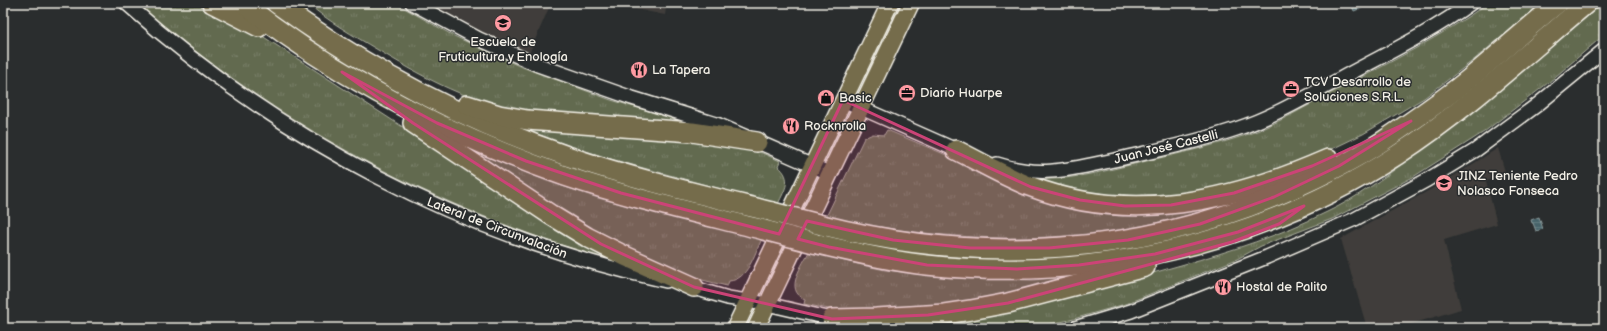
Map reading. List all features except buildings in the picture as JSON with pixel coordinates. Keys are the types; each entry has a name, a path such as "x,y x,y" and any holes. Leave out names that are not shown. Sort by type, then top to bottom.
{"highway":[{"path":"212,3 250,21 437,123 526,161 615,192 814,243 865,254 927,265 986,269 1056,267 1128,259 1180,248 1238,232 1304,206 1367,173 1436,128 1502,76 1587,3"},
{"path":"243,3 413,123 572,228 615,251 694,287"},
{"path":"276,3 344,50 398,81 486,124 568,156 655,183 822,225 893,240 933,246 980,249 1049,248 1128,240 1200,224 1274,197 1318,177 1360,155 1411,121 1465,82 1558,3"},
{"path":"293,3 344,50"},
{"path":"398,81 484,110 512,117 542,122 692,132 757,142"},
{"path":"956,150 1016,180 1051,194 1101,204 1151,206 1209,199 1234,193 1312,166 1411,121"},
{"path":"832,318 876,318 928,315 971,310 1008,303 1182,257 1232,242 1279,224 1304,206"}],"main road":[{"path":"735,328 890,3"},
{"path":"756,328 911,3"}],"street":[{"name":"Lateral de Circunvalación","path":"126,3 174,45 208,72 313,141 386,181 469,219 522,240 595,263 694,287 728,298 767,304 832,318 856,326 872,328"},
{"path":"412,3 478,39 544,67 632,98 712,122 829,173"},
{"name":"Juan José Castelli","path":"843,100 956,150 1006,167 1044,173 1068,170 1215,136 1259,121 1281,111 1396,49 1449,18 1471,3"},
{"path":"1075,328 1131,311 1267,257 1342,225 1384,203 1442,171 1491,139 1537,105 1604,50"}],"highlighted area":[{"path":"342,72 437,123 526,161 621,193 779,234 843,100 1031,187 1080,200 1125,206 1171,205 1234,193 1312,166 1411,121 1339,166 1274,197 1200,224 1128,240 1049,248 970,248 893,240 807,221 798,239 829,247 927,265 1017,269 1079,265 1155,254 1238,232 1304,206 1279,224 1232,242 1008,303 928,315 832,319 694,287 601,244 413,123"}],"shaded area":[{"name":"Escuela de Fruticultura y Enología","path":"426,3 551,3 529,54 483,33"},
{"path":"606,3 667,3 665,15"},
{"path":"1498,148 1506,175 1486,181 1497,224 1444,240 1461,309 1398,328 1367,328 1341,239 1444,182"}],"green space":[{"path":"136,3 195,3 256,32 412,133 617,261 615,262 548,240 483,216 421,189 361,159 303,125 246,88 191,48"},
{"path":"307,3 395,3 454,36 517,65 611,100 690,123 555,114 510,108 475,99 441,85 409,68 341,28"},
{"path":"898,3 902,3 866,76 864,76"},
{"path":"1488,3 1542,3 1475,59 1424,98 1363,134 1334,148 1294,164 1226,187 1149,198 1072,192 1032,179 1058,179 1096,173 1211,145 1257,131 1289,116 1416,48 1453,27"},
{"path":"1603,3 1604,35 1548,83 1484,132 1413,177 1332,219 1261,246 1237,259 1125,304 1070,320 1030,328 942,328 915,325 1115,283 1200,260 1274,235 1310,220 1359,194 1434,141 1508,83"},
{"path":"497,118 697,136 751,148 780,161 778,166 785,175 785,189 778,204 776,204 614,160 527,132"},
{"path":"844,119 845,122 832,149 830,150 829,148"},
{"path":"887,130 1027,189 1229,203 1178,218 1128,228 1078,235 1029,238 979,237 928,233 878,227 826,217 864,138 873,134 884,135"},
{"path":"465,148 547,181 598,198 762,239 746,271 736,280 729,281 727,286 690,277 616,248"},
{"path":"806,196 806,203 770,278 767,279 767,276"},
{"path":"810,250 844,261 885,270 952,278 1033,280 1098,274 944,310 834,310 804,304 805,299 799,295 796,290 795,283 797,276"}],"water":[{"path":"1359,3 1368,3 1369,5 1354,11 1352,6"},
{"path":"1539,217 1543,229 1536,231 1531,220"}],"place":[{"name":"Escuela de Fruticultura y Enología","path":"503,23"},
{"name":"La Tapera","path":"639,70"},
{"name":"TCV Desarrollo de Soluciones S.R.L.","path":"1291,89"},
{"name":"Diario Huarpe","path":"907,93"},
{"name":"Basic","path":"826,98"},
{"name":"Rocknrolla","path":"791,126"},
{"name":"JINZ Teniente Pedro Nolasco Fonseca","path":"1444,183"},
{"name":"Hostal de Palito","path":"1223,287"}]}
